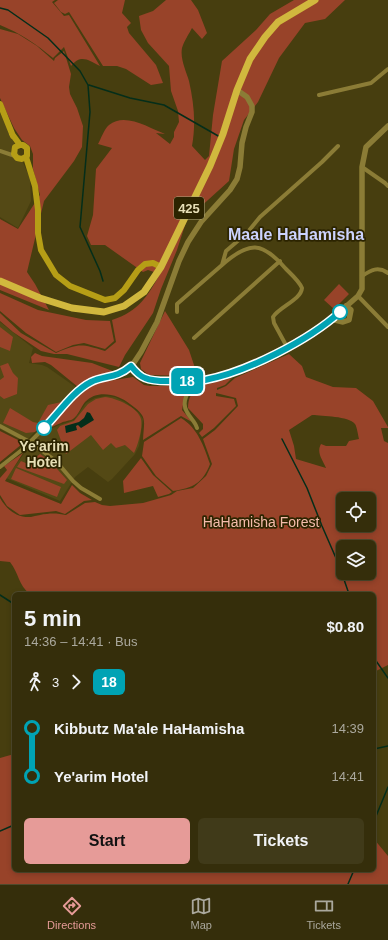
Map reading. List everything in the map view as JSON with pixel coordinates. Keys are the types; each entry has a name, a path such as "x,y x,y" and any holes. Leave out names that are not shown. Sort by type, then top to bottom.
{"main road":[{"name":"425","path":"0,281 40,298 72,308 104,312 124,306 144,292 161,267 216,154 237,90 250,59 265,37 278,22 315,0"},
{"path":"0,104 18,146"},
{"path":"18,146 25,146 28,148 28,154 26,157 35,186 38,210 38,233 41,250 56,275 70,286 105,300 115,298 124,290 138,270 145,264 153,263 161,267"},
{"path":"18,146 14,152 17,158 30,170"},
{"path":"17,158 26,157"}],"street":[{"path":"319,95 371,83 388,69"},
{"path":"0,467 30,442 75,394 96,380 117,376 131,366 141,352 158,322 179,261 188,242 201,222 227,194 236,179 240,167 242,143 252,112 252,106 247,97 237,90"},
{"path":"131,366 140,376 150,380 196,380 228,374 260,361 287,347 331,319 358,296 362,289 362,167 366,147 388,126"},
{"path":"222,264 226,251 247,233 260,217 338,146"},
{"path":"0,151 17,158"},
{"path":"362,167 385,182 388,186"},
{"path":"177,312 177,304 222,264 244,248 262,248 280,261 302,288 300,295 278,311 273,318 274,323 287,347"},
{"path":"194,338 280,261"},
{"path":"362,276 371,270 377,269 384,270 388,273"},
{"path":"358,296 388,327"},
{"path":"331,319 343,322 349,320 351,310 346,306"},
{"path":"196,380 187,392 184,406 196,424 196,428"},
{"path":"0,426 30,442 56,461 81,488 100,499"}],"shaded area":[{"path":"0,112 30,178 31,201 18,228 0,217"},
{"path":"0,322 33,348 29,363 47,367 77,388 25,442 0,429"},
{"path":"106,396 115,397 125,402 139,413 143,419 139,446 135,454 112,479 108,482 88,467 75,477 60,501 6,478 29,447 42,433 74,420 86,403 95,398"},
{"path":"87,412 90,413 94,420 81,428 78,425 76,426 77,430 66,433 65,426 79,422 84,418"}],"green space":[{"path":"0,0 55,0 52,2 64,16 69,15 100,66 88,60 81,59 71,66 64,47 53,58 28,39 0,25"},
{"path":"58,0 125,0 122,13 131,23 127,27 129,33 156,65 163,83 151,85 126,69 117,66 103,66 69,12 65,14 61,12 54,3"},
{"path":"166,0 191,0 198,10 207,33 202,39 192,28 182,48 182,56 189,81 193,105 194,130 192,146 205,160 209,156 213,115 222,61 256,30 270,14 294,0 345,0 325,19 305,23 279,58 258,102 244,120 234,149 229,181 187,219 153,313 125,355 119,367 67,354 54,354 41,351 13,332 0,321 0,313 21,333 56,353 76,346 91,347 105,351 116,342 112,320 136,308 151,290 160,274 148,270 143,272 105,245 91,245 87,236 93,215 96,169 112,148 98,144 107,127 115,121 122,120 137,122 165,134 156,133 170,144 174,137 174,132 179,122 178,111 171,91 169,66 148,43 141,30 139,16 153,11"},
{"path":"0,29 18,34 37,46 54,61 55,58 64,51 71,74 69,87 70,94 77,108 83,126 82,147 74,161 44,201 27,272 49,310 0,290 0,219 18,229 40,195 33,169 33,154 30,146 22,140 14,128 0,98"},
{"path":"339,284 349,294 334,309 324,300"},
{"path":"0,293 38,310 86,320 110,321 114,341 105,349 84,343 73,345 56,352 26,333 0,311"},
{"path":"165,311 189,350 197,374 193,376 149,375 141,369 140,363"},
{"path":"0,327 13,337 10,351 0,347"},
{"path":"35,353 42,356 92,363 115,372 98,375 78,387 51,365 45,362 32,363 31,357"},
{"name":"HaHamisha Forest","path":"289,354 302,366 306,377 333,387 356,388 373,401 388,427 381,428 384,441 388,443 388,665 376,671 376,592 28,592 23,587 10,562 0,561 0,498 9,510 17,515 31,517 50,514 66,515 85,503 95,502 110,506 143,503 171,495 177,491 193,488 206,476 212,464 203,439 215,430 238,406 236,398 216,393 216,396 234,399 236,406 214,428 202,437 199,433 203,429 203,424 188,408 189,399 197,387 232,378 225,385 217,388 217,390 226,386 235,378","holes":["312,415 347,419 355,424 359,439 349,441 346,446 326,446 321,444 319,450 320,456 326,468 296,459 289,430"]},
{"path":"8,363 13,373 18,378 17,394 4,399 0,396 0,380 4,377 0,366"},
{"path":"133,377 144,385 150,386 190,386 185,395 182,410 192,422 181,416 143,440 144,419 140,412 120,398 108,394 101,394 95,395 85,402 73,419 62,422 44,431 80,395 96,383"},
{"path":"105,397 115,399 126,404 139,415 141,419 141,432 134,453 125,445 116,448 111,443 103,450 91,435 66,454 57,430 60,426 74,421 88,404 96,399"},
{"path":"66,401 35,432 26,433 3,423 10,408 33,422 38,423 48,405"},
{"path":"181,418 192,427 200,438 210,464 204,476 196,484 173,491 156,476 142,456 144,442"},
{"path":"0,431 20,441 22,444 0,462"},
{"path":"23,453 5,481 61,504 72,485 80,493 92,500 84,501 65,514 56,511 20,515 7,506 0,495 0,478 7,470 4,466"},
{"path":"40,454 50,461 67,480 64,484 17,467 21,461 28,464"},
{"path":"141,458 153,475 172,492 158,497 153,486 124,493 123,481"},
{"path":"16,468 61,487 57,497 11,479"},
{"path":"12,755 12,872 376,872 376,841 388,856 388,884 0,884 0,758"}],"waterway":[{"path":"0,8 8,10 48,38 80,71 88,85 90,112 80,227 103,281"},
{"path":"89,85 130,98 164,105 220,137"},
{"path":"282,439 307,488 339,565 348,592"},
{"path":"0,595 12,603"},
{"path":"376,661 388,678"},
{"path":"376,749 388,746"},
{"path":"376,816 388,787"},
{"path":"0,831 12,826"},
{"path":"348,884 353,872"}],"bus line":[{"name":"18","path":"44,428 75,394 85,386 96,380 117,376 131,366 140,376 150,380 200,380 214,378 260,361 298,342 340,312"}],"place":[{"name":"Ye'arim Hotel","path":"44,428"}],"district":[{"name":"Maale HaHamisha","path":"296,234"}]}
